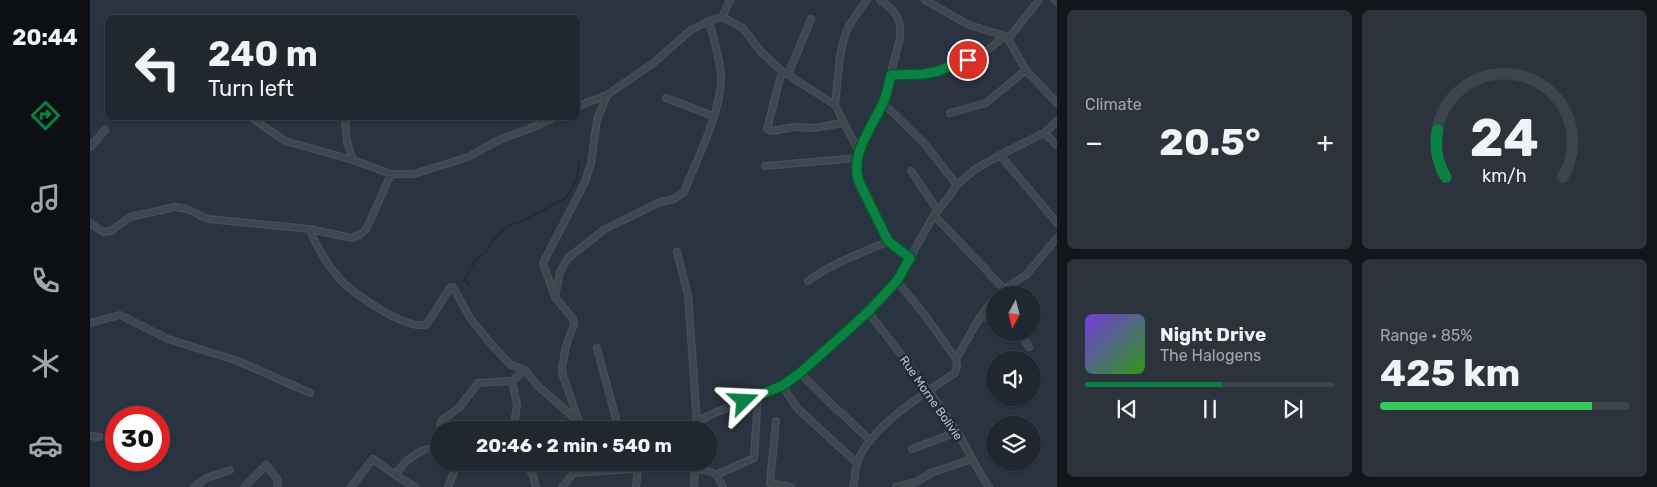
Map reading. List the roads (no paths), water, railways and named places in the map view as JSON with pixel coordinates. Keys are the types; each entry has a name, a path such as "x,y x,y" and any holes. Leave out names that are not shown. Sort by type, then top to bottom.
{"street":[{"path":"722,17 730,0"},
{"path":"858,155 835,105 841,52 847,30 867,0"},
{"path":"880,0 890,6 899,18 901,28 884,103 858,155 856,175 888,241 910,258"},
{"path":"890,6 894,0"},
{"path":"924,0 969,25 1006,37 1026,70 1057,103"},
{"path":"891,75 935,72 984,53 1006,37 1039,0"},
{"path":"580,105 607,95 652,64 690,30 722,17 743,28 761,52 782,71 835,105"},
{"path":"788,75 811,19"},
{"path":"555,296 560,272 568,258 605,229 684,192 711,125 720,91 721,76 709,21"},
{"path":"950,113 986,103 1026,70"},
{"path":"782,71 766,130 795,127 813,128 843,123"},
{"path":"579,421 562,368 566,346 574,324 573,319 555,296 544,263 584,184 591,164 598,120 607,95"},
{"path":"666,98 713,116"},
{"path":"884,103 924,143 957,185"},
{"path":"255,120 285,140 353,160 391,174 414,174 468,158 501,139 548,120"},
{"path":"345,120 347,142 353,160"},
{"path":"699,421 782,386 800,373 868,312 897,281 936,213 957,185 974,170 1044,134 1057,121"},
{"path":"90,147 105,130"},
{"path":"1044,134 1057,145"},
{"path":"765,166 858,155"},
{"path":"1000,155 1057,223"},
{"path":"911,171 936,213 1001,286"},
{"path":"90,222 103,232 111,230 130,217 175,207 208,219 310,229 352,238 361,234 367,228 391,174"},
{"path":"310,229 321,255 341,282 353,292 403,322 421,326 427,324 450,288 453,287 470,318 491,344 512,365 525,370 538,386 578,421"},
{"path":"1009,286 1026,275 1057,238"},
{"path":"808,281 842,260 888,241"},
{"path":"677,252 688,295 697,421"},
{"path":"853,487 857,463 870,440 900,412 955,373 957,366 956,359 924,314 897,281"},
{"path":"956,359 986,309"},
{"name":"Rue Morne Bolivie","path":"868,312 929,391 957,432 989,487"},
{"path":"90,323 120,315 168,338 238,361 310,393"},
{"path":"980,317 986,317"},
{"path":"1025,341 1029,347"},
{"path":"597,348 617,421"},
{"path":"442,421 456,411 478,384 512,381 525,370"},
{"path":"800,373 870,440"},
{"path":"512,381 517,405 514,421"},
{"path":"782,386 798,408 857,463"},
{"path":"716,475 754,458 758,396"},
{"path":"776,421 770,483 791,487"},
{"path":"912,448 957,432"},
{"path":"90,436 99,437"},
{"path":"396,476 403,463 417,453 430,449"},
{"path":"351,487 374,459 396,476 415,487"},
{"path":"896,487 916,482 931,473 972,459"},
{"path":"244,487 266,465 278,480 277,487"},
{"path":"194,487 207,478 230,470"},
{"path":"448,487 454,471"},
{"path":"530,471 536,487"},
{"path":"562,487 576,471"},
{"path":"574,473 617,471"},
{"path":"636,487 638,471"},
{"path":"694,487 695,471"},
{"path":"707,471 716,475 723,487"}],"waterway":[{"path":"469,284 465,280 475,260 487,251 493,240 510,225 522,221 566,198 577,179 579,161"}]}
